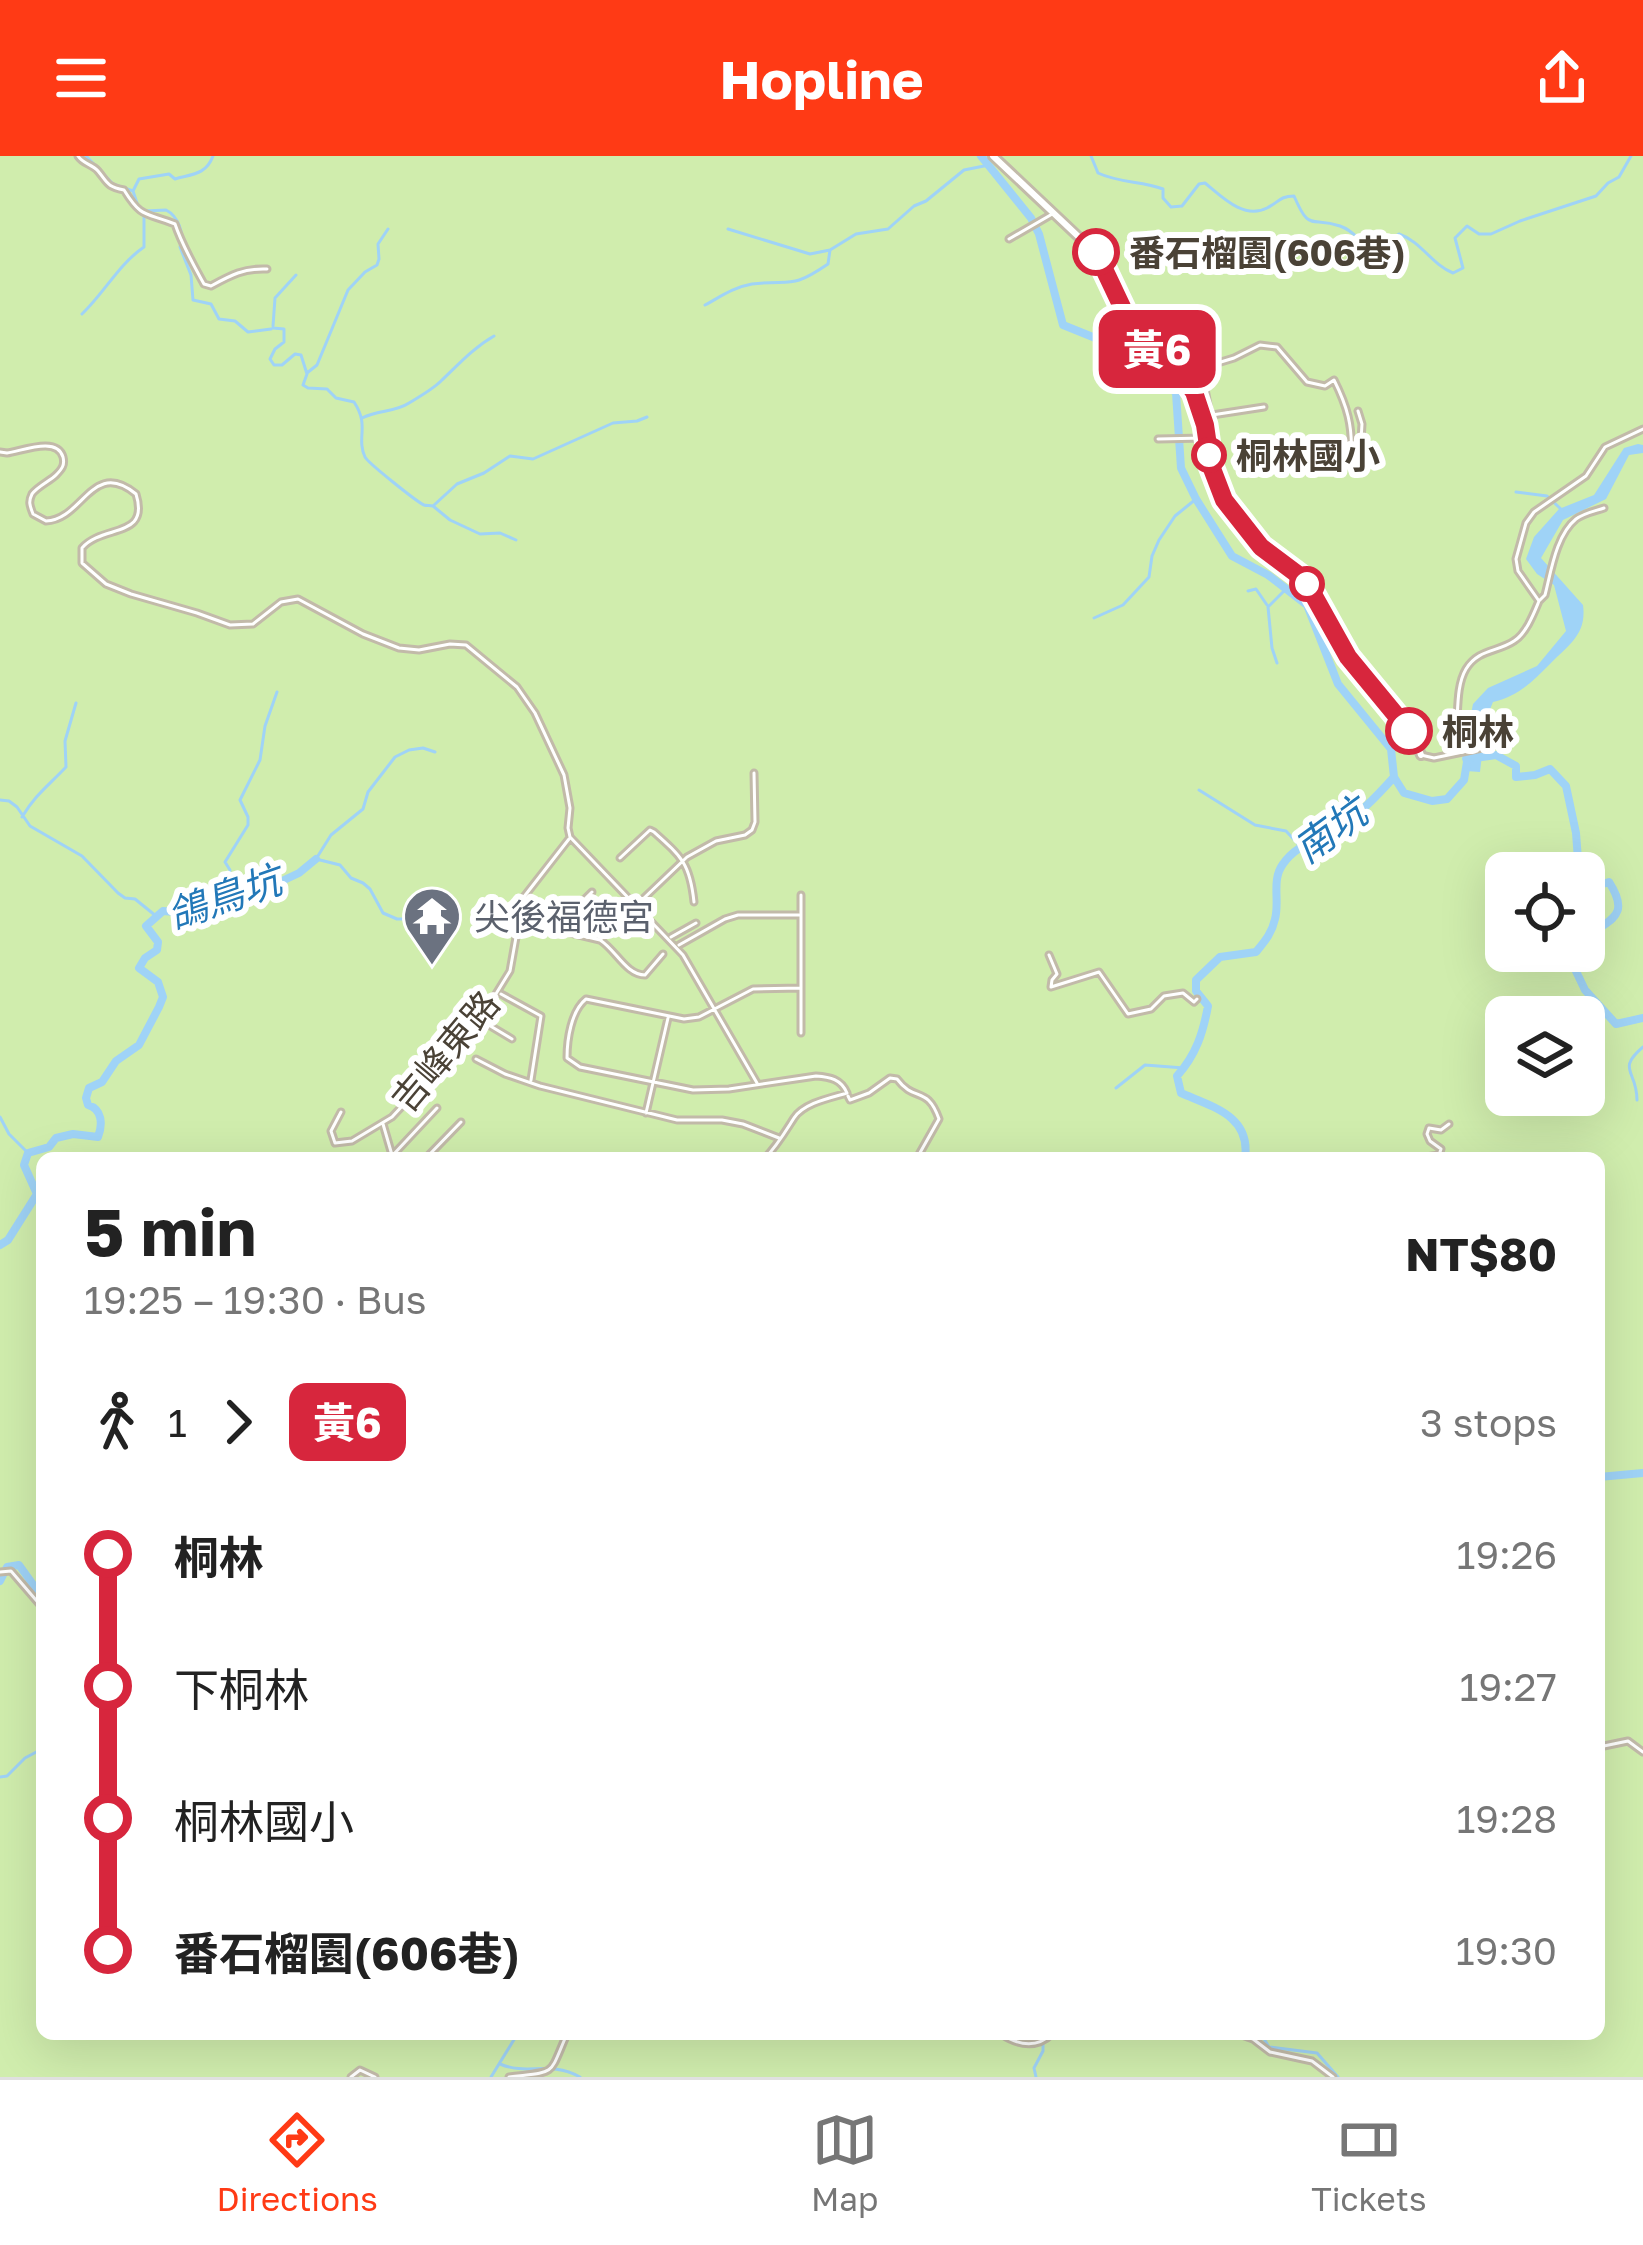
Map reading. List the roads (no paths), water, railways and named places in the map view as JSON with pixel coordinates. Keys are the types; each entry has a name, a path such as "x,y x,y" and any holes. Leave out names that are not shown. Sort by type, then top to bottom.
{"street":[{"path":"78,156 96,169 102,181 124,190 135,209 175,224 204,284 211,286 250,268 267,269"},
{"path":"993,156 1100,257 1131,326 1184,375 1198,401 1211,466 1224,500 1261,547 1305,580 1348,657 1414,736 1421,755 1434,758 1483,748"},
{"path":"1011,238 1055,212"},
{"path":"1205,425 1210,415 1201,368 1267,344 1277,347 1307,382 1325,386 1334,380 1353,430 1351,455 1360,456 1358,411"},
{"path":"1210,415 1264,407"},
{"path":"1539,601 1518,571 1516,559 1526,523 1534,512 1586,476 1605,447 1643,429"},
{"path":"1161,439 1205,438"},
{"path":"0,452 51,446 63,455 60,472 30,500 33,514 46,521 61,518 105,483 122,484 136,494 138,518 132,525 87,542 81,556 94,576 131,594 230,625 253,624 281,602 298,599 399,648 457,644 473,650 517,687 535,713 564,775 570,837 676,946 757,1083"},
{"path":"1455,754 1460,690 1467,667 1488,650 1520,638 1572,522 1604,508"},
{"path":"601,940 683,860 716,841 752,830 754,773"},
{"path":"620,858 650,830 683,860 694,902"},
{"name":"吉峰東路","path":"341,1112 331,1131 339,1144 392,1117 480,1020 510,971 523,898 570,837"},
{"path":"562,931 569,915 592,892"},
{"path":"801,895 801,1034"},
{"path":"676,946 738,915 801,915"},
{"path":"518,920 601,940 638,976 645,975 663,954"},
{"path":"669,938 696,923"},
{"path":"1049,955 1058,974 1052,987 1099,972 1128,1014 1151,1010 1164,996 1183,993 1193,1002 1197,999"},
{"path":"801,988 753,989 692,1019 586,999 577,1007 567,1058 573,1064 693,1090 829,1077 843,1084 850,1100 890,1078 898,1079 905,1089 934,1103 939,1119 920,1152"},
{"path":"498,993 541,1016 530,1082"},
{"path":"646,1113 668,1016"},
{"path":"480,1020 512,1039"},
{"path":"476,1059 530,1082 646,1113 743,1124 781,1139"},
{"path":"770,1152 800,1112 847,1093"},
{"path":"397,1152 437,1108"},
{"path":"383,1122 391,1152"},
{"path":"432,1152 461,1122"},
{"path":"1440,1152 1426,1134 1430,1128 1442,1130 1449,1124"},
{"path":"6,1571 36,1601"},
{"path":"1605,1746 1628,1741 1643,1752"},
{"path":"509,2077 545,2075 555,2067 566,2040"},
{"path":"1012,2040 1044,2040"},
{"path":"1253,2040 1270,2052 1312,2061 1333,2077"},
{"path":"351,2077 364,2070 375,2077"}],"water":[{"path":"1643,445 1643,453 1629,455 1606,499 1563,520 1541,558 1583,605 1579,631 1531,682 1493,702 1486,719 1480,772 1466,771 1462,759 1473,704 1488,688 1537,666 1566,631 1554,585 1526,559 1534,537 1559,509 1594,495 1624,448"}],"waterway":[{"path":"86,156 113,184 133,191 138,206"},
{"path":"133,191 139,179 169,174 175,179 198,173 213,156"},
{"path":"981,156 1039,234 1063,325 1140,356 1176,393 1181,468 1196,499 1232,556 1268,575 1307,605 1338,684 1391,749 1394,777 1404,793 1432,801 1447,799 1464,780 1467,762"},
{"path":"1091,156 1098,173 1163,189 1163,198 1171,207 1182,206 1205,183 1250,211 1294,196 1312,221 1349,230 1370,247 1399,234 1453,273 1463,268 1455,238 1467,226 1479,234 1491,234 1596,196 1619,177 1631,156"},
{"path":"705,305 745,285 806,277 828,264 830,250 856,234 888,229 964,170 989,165"},
{"path":"145,211 166,210 177,221 193,300 211,304 219,319 235,321 248,332 271,329"},
{"path":"82,314 144,247 144,216"},
{"path":"307,373 317,365 348,290 377,265 378,244 388,229"},
{"path":"728,229 810,254 830,250"},
{"path":"273,326 275,298 296,275"},
{"path":"273,328 284,329 284,342 270,359 274,365 301,355 307,374 303,385 327,389 336,398 354,402 361,418 365,457 425,505 433,506 457,484 510,456 533,459 613,423 647,417"},
{"path":"362,418 421,396 494,336"},
{"path":"1516,492 1547,496 1562,510"},
{"path":"1094,618 1123,605 1149,577 1159,540 1175,516 1196,499"},
{"path":"433,506 480,534 500,533 516,540"},
{"path":"1248,591 1256,589 1267,605"},
{"path":"1277,663 1268,607 1286,589"},
{"path":"217,902 224,896 230,870 225,862 248,825 240,800 260,760 277,692"},
{"path":"22,817 66,767 65,741 76,703"},
{"path":"413,919 383,913 363,883 340,865 316,859 331,835 363,809 368,792 395,757 423,748 435,752"},
{"path":"1475,758 1496,755 1516,766 1516,777 1550,769 1566,786 1577,852"},
{"name":"南坑","path":"1245,1152 1236,1123 1181,1093 1177,1076 1198,1043 1208,1006 1196,991 1196,980 1220,957 1256,952 1274,924 1277,877 1288,857 1354,816 1394,777"},
{"path":"1199,790 1255,825 1286,831 1301,847"},
{"path":"0,800 9,801 30,826 82,856 118,893 135,899 156,916"},
{"name":"鴿鳥坑","path":"36,1192 24,1165 28,1153 73,1134 98,1137 100,1118 88,1105 89,1088 102,1082 116,1061 139,1045 159,1007 163,997 158,982 139,968 157,950 158,942 146,926 163,911 188,913 201,905 239,897 256,884 282,881 316,859"},
{"path":"1605,883 1609,882 1618,906 1605,925"},
{"path":"1576,972 1585,990 1616,1024 1643,1018"},
{"path":"1637,1100 1629,1066 1643,1047"},
{"path":"1116,1088 1145,1065 1184,1068"},
{"path":"0,1117 28,1153"},
{"name":"鴿鳥坑","path":"0,1245 36,1196"},
{"name":"南坑","path":"1605,1476 1643,1473"},
{"path":"0,1581 7,1567 19,1565 36,1589"},
{"path":"0,1777 36,1752"},
{"path":"491,2077 514,2040"},
{"path":"1036,2077 1034,2068 1043,2040"},
{"path":"1265,2040 1269,2047 1317,2053 1338,2077"},
{"path":"500,2064 558,2069 580,2077"}],"place":[{"name":"番石榴園(606巷)","path":"1096,252"},
{"name":"桐林國小","path":"1209,455"},
{"name":"桐林","path":"1409,731"},
{"name":"尖後福德宮","path":"432,967"}]}
